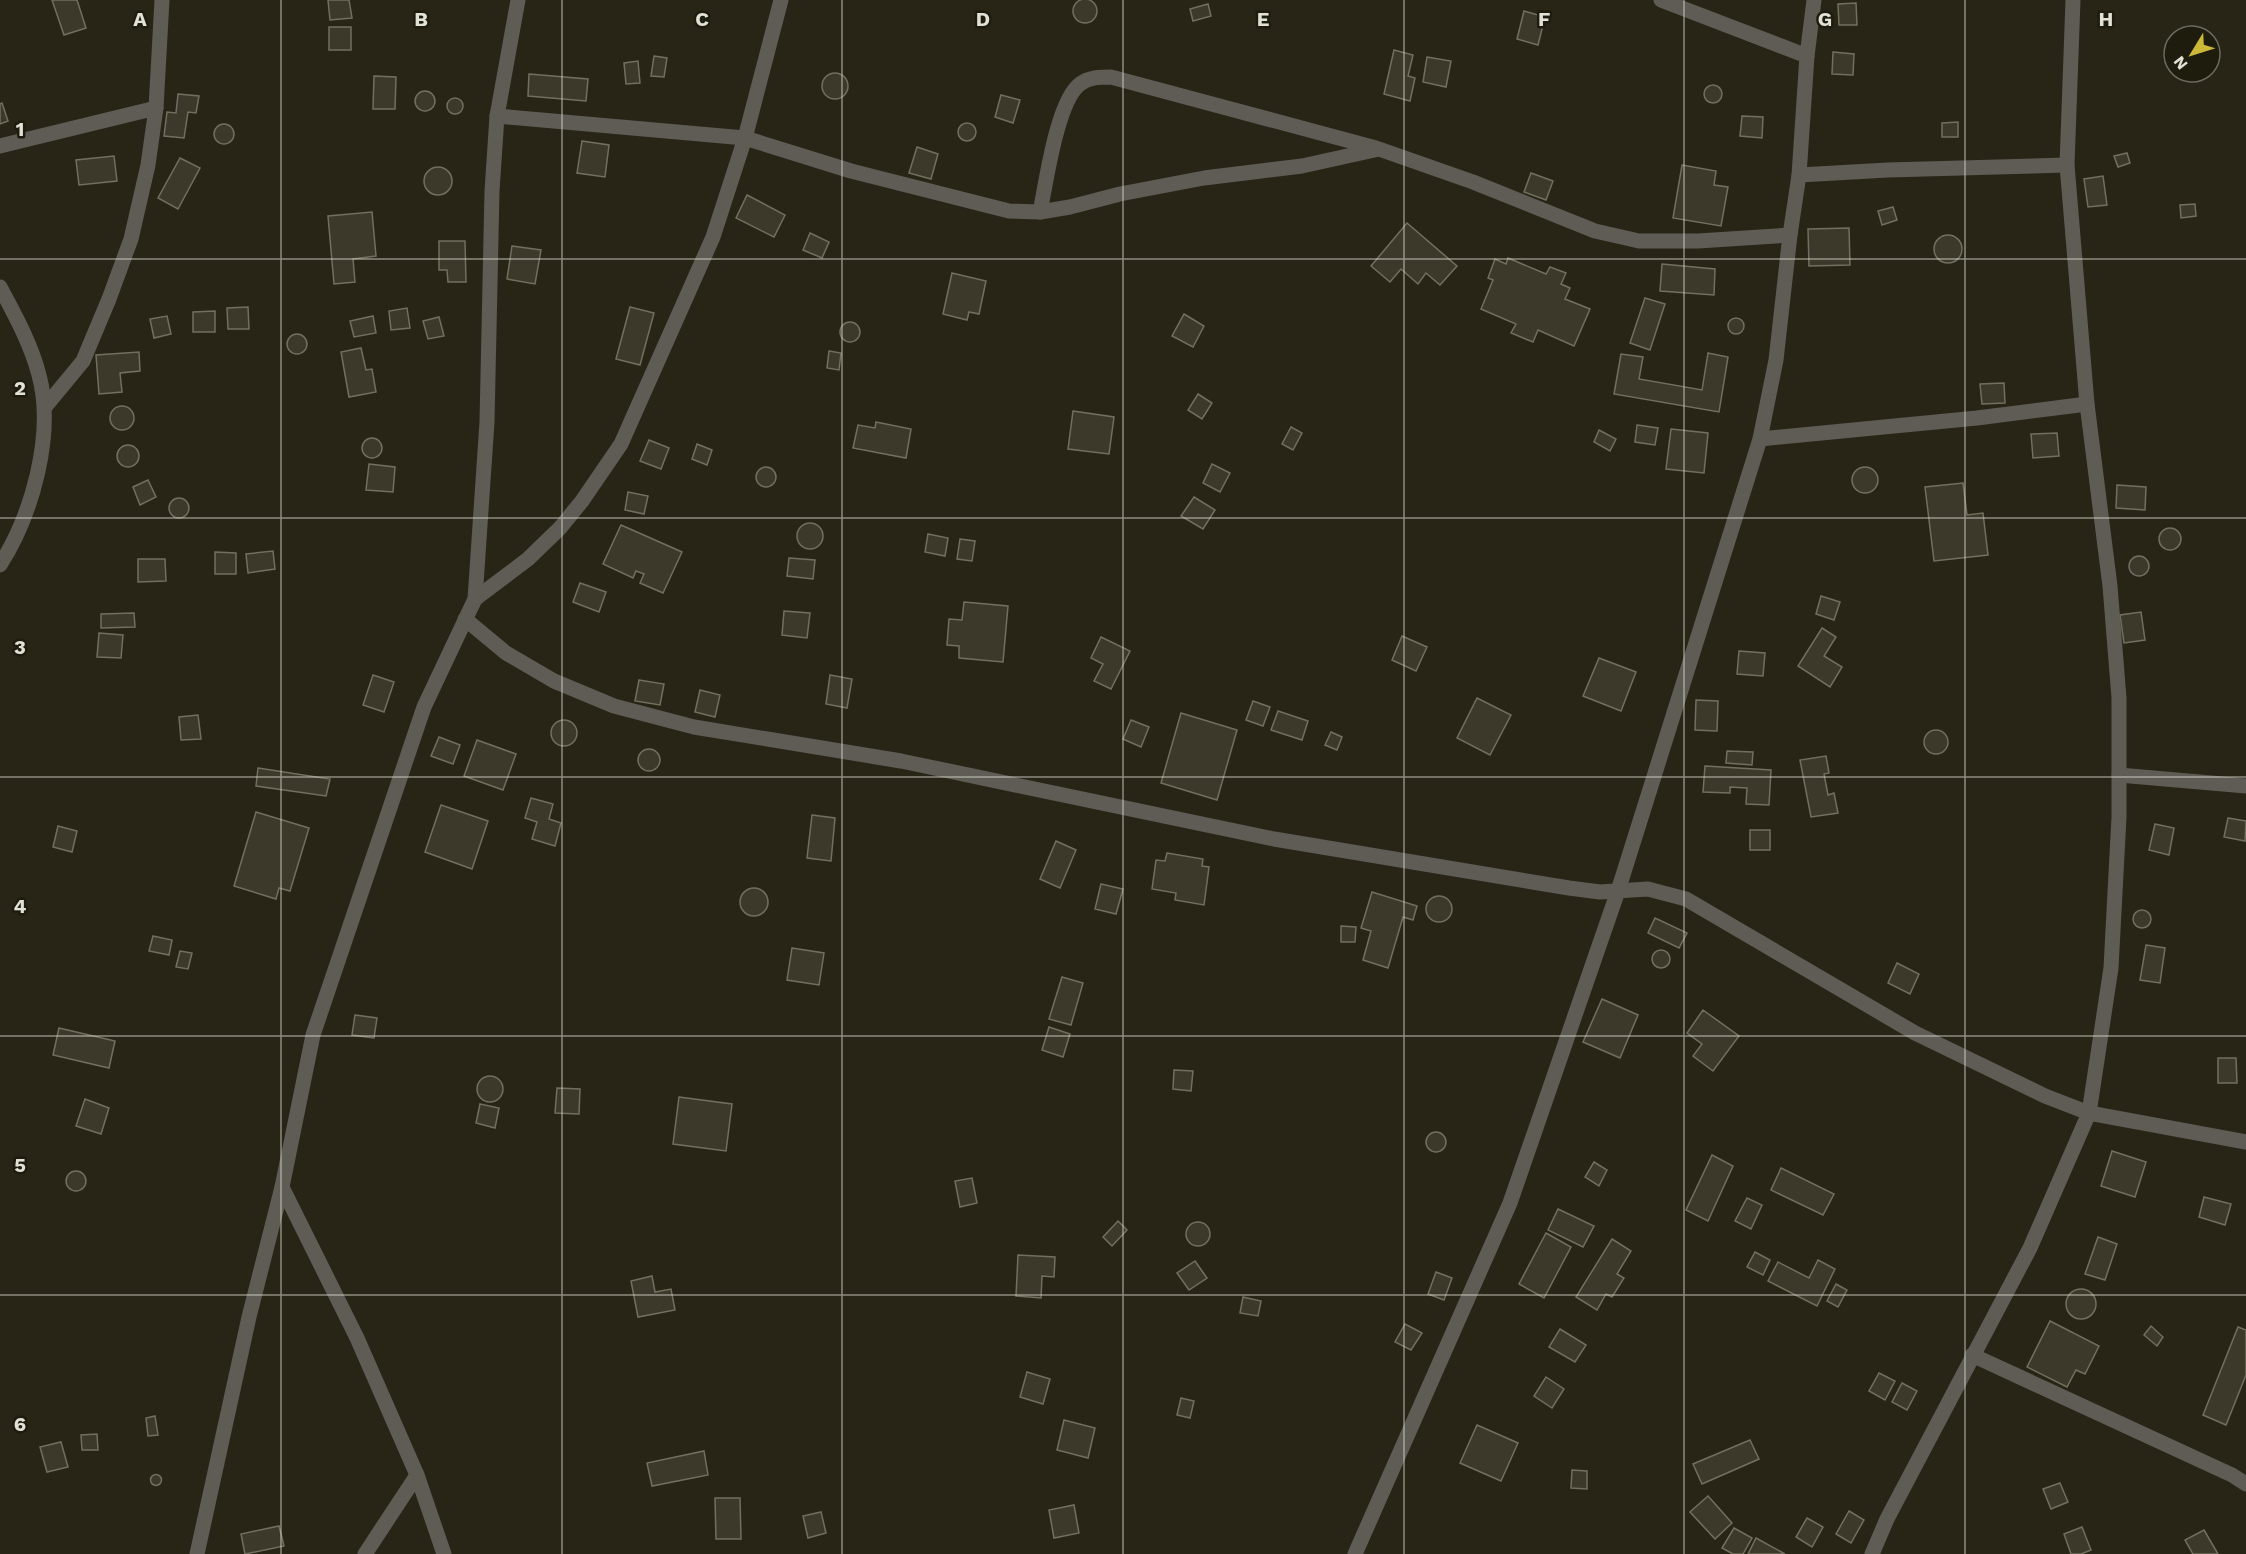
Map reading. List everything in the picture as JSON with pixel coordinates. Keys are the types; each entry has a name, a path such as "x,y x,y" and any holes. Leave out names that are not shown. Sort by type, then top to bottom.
{"street":[{"path":"45,407 83,361 131,239 148,165 156,108 162,0"},
{"path":"197,1554 249,1317 282,1187 313,1035 424,707 475,599 487,422 492,191 497,116 518,0"},
{"path":"475,599 528,560 560,528 582,501 621,444 713,237 745,138 782,0"},
{"path":"1661,0 1807,56"},
{"path":"1355,1554 1510,1203 1618,891 1760,439 1776,360 1799,175 1807,56 1814,0"},
{"path":"1872,1554 1887,1519 2030,1248 2089,1113 2111,968 2119,817 2119,698 2110,586 2087,404 2067,165 2073,0"},
{"path":"1040,212 1054,139 1068,97 1079,84 1095,77 1111,77 1379,149 1473,182 1595,231 1639,241 1698,241 1790,235"},
{"path":"0,146 156,108"},
{"path":"497,116 745,138 851,171 1009,211 1040,212 1070,207 1120,194 1204,178 1302,166 1379,149"},
{"path":"1799,175 2067,165"},
{"path":"0,286 21,327 39,375 45,407 41,454 29,505 11,548 0,565"},
{"path":"1760,439 1977,418 2087,404"},
{"path":"465,619 506,653 554,681 614,706 694,727 901,761 1274,840 1569,888 1600,892 1648,889 1686,899 1915,1033 2045,1096 2089,1113 2246,1142"},
{"path":"2119,776 2246,786"},
{"path":"282,1187 357,1338 417,1475 444,1554"},
{"path":"1972,1355 2246,1484"},
{"path":"365,1554 417,1475"}],"building":[{"path":"1085,-1 1090,0 1096,6 1096,16 1090,22 1085,23 1080,22 1074,16 1073,11 1074,6 1080,0"},
{"path":"52,0 77,0 86,28 64,35"},
{"path":"328,0 349,0 352,18 330,20"},
{"path":"1856,3 1857,25 1839,25 1838,4"},
{"path":"1208,4 1211,16 1193,21 1190,9"},
{"path":"1524,11 1545,17 1538,45 1517,39"},
{"path":"329,27 351,27 351,50 329,50"},
{"path":"1394,50 1413,55 1408,76 1415,78 1410,101 1384,94"},
{"path":"1833,52 1854,54 1853,75 1832,74"},
{"path":"654,56 667,58 664,77 651,76"},
{"path":"1427,57 1451,61 1446,87 1423,82"},
{"path":"638,61 640,83 626,84 624,63"},
{"path":"835,73 844,77 848,86 844,95 835,99 826,95 822,86 826,77"},
{"path":"529,74 588,79 586,101 528,96"},
{"path":"374,76 396,77 395,109 373,109"},
{"path":"1713,85 1719,88 1722,94 1719,100 1713,103 1707,100 1704,94 1707,88"},
{"path":"425,91 432,94 435,101 432,108 425,111 418,108 415,101 418,94"},
{"path":"178,94 199,96 196,113 188,112 184,138 164,136 167,112 176,113"},
{"path":"1001,95 1020,100 1013,123 995,117"},
{"path":"455,98 463,106 455,114 447,106"},
{"path":"2,103 8,121 0,124 0,104"},
{"path":"1742,116 1763,117 1762,138 1740,136"},
{"path":"1958,122 1958,137 1942,137 1942,123"},
{"path":"963,123 971,123 976,128 974,139 963,141 958,136 958,128"},
{"path":"220,124 228,124 234,130 234,138 228,144 220,144 214,138 214,130"},
{"path":"582,141 609,145 605,177 577,173"},
{"path":"917,147 938,154 931,179 909,173"},
{"path":"2127,153 2130,163 2118,167 2114,156"},
{"path":"114,156 117,181 79,185 76,160"},
{"path":"180,158 200,168 178,209 158,198"},
{"path":"1682,165 1716,171 1714,185 1728,187 1721,226 1673,218"},
{"path":"438,167 448,171 452,181 448,191 438,195 428,191 424,181 428,171"},
{"path":"1531,173 1553,181 1546,200 1524,192"},
{"path":"2103,176 2107,205 2088,207 2084,179"},
{"path":"747,195 785,215 774,237 736,218"},
{"path":"2195,204 2196,216 2181,218 2180,205"},
{"path":"1893,207 1897,220 1882,225 1878,211"},
{"path":"372,212 376,256 353,259 355,282 334,284 328,216"},
{"path":"1407,223 1457,266 1440,285 1426,273 1418,284 1401,269 1390,282 1371,266"},
{"path":"1849,228 1850,265 1809,266 1808,229"},
{"path":"810,233 829,242 822,258 803,250"},
{"path":"1948,235 1958,239 1962,249 1958,259 1948,263 1938,259 1934,249 1938,239"},
{"path":"439,241 465,241 466,282 448,282 447,270 439,270"},
{"path":"512,246 541,250 535,284 507,279"},
{"path":"1508,258 1546,274 1550,267 1566,273 1561,284 1570,288 1565,299 1590,309 1574,346 1538,330 1533,342 1511,333 1516,324 1481,309 1493,280 1488,278 1495,259 1506,264"},
{"path":"1662,264 1715,269 1714,295 1660,291"},
{"path":"952,273 986,281 979,314 969,312 967,320 943,314"},
{"path":"1645,298 1665,304 1650,350 1630,343"},
{"path":"248,307 249,329 228,329 227,308"},
{"path":"630,307 654,313 640,365 616,359"},
{"path":"407,308 410,328 391,330 389,311"},
{"path":"215,311 215,332 193,332 193,312"},
{"path":"1184,314 1204,326 1193,347 1172,336"},
{"path":"167,316 171,334 154,338 150,319"},
{"path":"373,316 376,333 354,337 350,321"},
{"path":"439,317 444,336 428,339 423,321"},
{"path":"1736,318 1744,326 1736,334 1728,326"},
{"path":"850,322 857,325 860,332 857,339 850,342 843,339 840,332 843,325"},
{"path":"297,334 304,337 307,344 304,351 297,354 290,351 287,344 290,337"},
{"path":"361,348 366,370 372,369 376,392 349,397 341,352"},
{"path":"829,351 841,353 839,370 827,368"},
{"path":"139,352 140,371 120,373 122,392 99,394 96,355"},
{"path":"1708,353 1728,357 1719,412 1614,394 1621,354 1643,357 1639,379 1702,390"},
{"path":"2004,383 2005,403 1982,404 1980,384"},
{"path":"1198,394 1212,403 1202,419 1188,410"},
{"path":"122,406 130,410 134,418 130,426 122,430 114,426 110,418 114,410"},
{"path":"1073,411 1114,417 1109,454 1068,449"},
{"path":"876,422 911,429 906,458 853,448 858,425 875,428"},
{"path":"1637,425 1658,428 1655,445 1635,442"},
{"path":"1291,427 1302,433 1293,450 1282,444"},
{"path":"1671,429 1708,433 1704,473 1666,469"},
{"path":"1599,430 1616,439 1610,451 1594,442"},
{"path":"2057,433 2059,456 2033,458 2031,434"},
{"path":"372,438 379,441 382,448 379,455 372,458 365,455 362,448 365,441"},
{"path":"649,440 669,448 661,469 640,461"},
{"path":"697,444 712,450 707,465 692,459"},
{"path":"124,445 132,445 139,452 139,460 132,467 124,467 117,460 117,452"},
{"path":"369,464 395,467 393,492 366,490"},
{"path":"1212,464 1230,473 1220,492 1203,483"},
{"path":"766,467 773,470 776,477 773,484 766,487 759,484 756,477 759,470"},
{"path":"1865,467 1874,471 1878,480 1874,489 1865,493 1856,489 1852,480 1856,471"},
{"path":"148,480 156,497 140,505 133,487"},
{"path":"1963,483 1967,515 1983,513 1988,555 1934,561 1925,487"},
{"path":"2117,485 2146,487 2145,510 2116,508"},
{"path":"628,492 648,496 644,514 625,510"},
{"path":"1194,497 1215,510 1203,529 1181,516"},
{"path":"179,498 186,501 189,508 186,515 179,518 172,515 169,508 172,501"},
{"path":"810,523 820,526 823,536 820,546 810,549 800,546 797,536 800,526"},
{"path":"621,525 682,552 663,593 640,583 644,574 636,571 633,578 603,564"},
{"path":"2170,528 2178,531 2181,539 2178,547 2170,550 2162,547 2159,539 2162,531"},
{"path":"928,534 948,538 945,556 925,552"},
{"path":"960,539 975,541 972,561 957,559"},
{"path":"273,551 275,569 248,573 246,554"},
{"path":"215,552 236,553 236,574 215,574"},
{"path":"2139,556 2146,559 2149,566 2146,573 2139,576 2132,573 2129,566 2132,559"},
{"path":"789,558 815,560 813,579 787,576"},
{"path":"138,559 165,559 166,581 138,582"},
{"path":"580,583 606,592 599,612 573,602"},
{"path":"1821,596 1840,602 1834,620 1816,614"},
{"path":"964,602 1008,606 1003,662 959,658 959,646 947,645 949,619 962,620"},
{"path":"784,611 810,613 807,638 782,635"},
{"path":"2141,612 2145,640 2124,643 2120,615"},
{"path":"134,613 135,627 101,628 101,614"},
{"path":"1822,628 1836,637 1824,656 1842,667 1830,687 1798,666"},
{"path":"99,633 123,635 121,658 97,657"},
{"path":"1402,636 1427,647 1416,671 1392,660"},
{"path":"1101,637 1130,651 1111,689 1094,681 1103,664 1091,658"},
{"path":"1739,651 1765,653 1763,676 1737,674"},
{"path":"1599,658 1636,672 1621,711 1583,696"},
{"path":"373,675 394,682 384,712 363,705"},
{"path":"830,675 852,679 847,708 826,704"},
{"path":"639,680 664,684 660,705 635,701"},
{"path":"700,690 720,695 715,717 695,712"},
{"path":"1477,698 1511,715 1490,755 1457,738"},
{"path":"1696,700 1718,701 1717,731 1695,730"},
{"path":"1253,701 1270,707 1263,726 1246,720"},
{"path":"1278,711 1308,721 1302,740 1271,730"},
{"path":"1181,713 1237,730 1217,800 1161,783"},
{"path":"198,715 201,739 181,740 179,717"},
{"path":"564,720 573,724 577,733 573,742 564,746 555,742 551,733 555,724"},
{"path":"1131,720 1149,727 1141,747 1123,739"},
{"path":"1936,730 1945,733 1948,742 1945,751 1936,754 1927,751 1924,742 1927,733"},
{"path":"1331,732 1342,737 1337,750 1325,745"},
{"path":"439,737 460,745 453,764 431,756"},
{"path":"477,740 516,754 503,790 464,776"},
{"path":"649,749 657,752 660,760 657,768 649,771 641,768 638,760 641,752"},
{"path":"1727,751 1753,752 1752,765 1726,763"},
{"path":"1826,756 1829,773 1824,774 1828,795 1834,793 1838,813 1811,817 1800,760"},
{"path":"1705,766 1771,770 1769,805 1746,804 1747,788 1730,787 1730,793 1703,792"},
{"path":"258,768 330,779 326,796 256,786"},
{"path":"531,798 553,804 549,819 561,823 555,846 532,839 537,822 525,818"},
{"path":"441,805 488,821 472,869 425,852"},
{"path":"256,812 309,828 290,891 279,888 276,899 234,886"},
{"path":"812,815 835,818 831,861 807,858"},
{"path":"2228,818 2246,821 2245,841 2224,837"},
{"path":"2155,824 2174,828 2169,855 2149,850"},
{"path":"58,826 77,831 72,852 53,847"},
{"path":"1750,830 1770,830 1770,850 1750,850"},
{"path":"1056,841 1076,850 1060,888 1040,879"},
{"path":"1167,853 1203,859 1202,866 1209,867 1204,905 1175,900 1176,893 1152,889 1156,860 1165,861"},
{"path":"1101,884 1123,889 1116,914 1095,909"},
{"path":"754,888 764,892 768,902 764,912 754,916 744,912 740,902 744,892"},
{"path":"1372,892 1417,906 1413,920 1403,917 1388,968 1363,960 1371,931 1361,928"},
{"path":"1439,896 1448,900 1452,909 1448,918 1439,922 1430,918 1426,909 1430,900"},
{"path":"2142,910 2148,913 2151,919 2148,925 2142,928 2136,925 2133,919 2136,913"},
{"path":"1655,918 1687,933 1679,948 1648,933"},
{"path":"1341,926 1356,927 1355,942 1341,942"},
{"path":"153,936 172,940 169,955 149,951"},
{"path":"2146,945 2165,948 2160,983 2140,980"},
{"path":"792,948 824,953 819,985 787,980"},
{"path":"1661,950 1667,953 1670,959 1667,965 1661,968 1655,965 1652,959 1655,953"},
{"path":"180,951 192,953 188,969 176,967"},
{"path":"1897,963 1919,974 1910,994 1888,983"},
{"path":"1062,977 1083,983 1071,1025 1049,1019"},
{"path":"1602,999 1638,1015 1620,1058 1583,1042"},
{"path":"1703,1010 1739,1036 1713,1071 1693,1056 1702,1044 1687,1033"},
{"path":"355,1015 377,1018 374,1038 352,1035"},
{"path":"1049,1027 1070,1034 1063,1057 1042,1050"},
{"path":"59,1028 115,1041 109,1068 53,1055"},
{"path":"2218,1058 2236,1058 2237,1083 2218,1083"},
{"path":"1174,1070 1193,1071 1191,1091 1173,1089"},
{"path":"490,1076 499,1080 503,1089 499,1098 490,1102 481,1098 477,1089 481,1080"},
{"path":"557,1088 580,1089 579,1114 555,1113"},
{"path":"679,1097 732,1104 726,1151 673,1144"},
{"path":"85,1099 109,1108 101,1134 76,1126"},
{"path":"480,1104 499,1108 495,1128 476,1123"},
{"path":"1436,1132 1443,1135 1446,1142 1443,1149 1436,1152 1429,1149 1426,1142 1429,1135"},
{"path":"2112,1151 2146,1162 2135,1197 2101,1186"},
{"path":"1712,1155 1733,1166 1708,1221 1686,1210"},
{"path":"1594,1162 1607,1170 1599,1186 1585,1177"},
{"path":"1781,1168 1834,1194 1823,1215 1771,1190"},
{"path":"76,1171 83,1174 86,1181 83,1188 76,1191 69,1188 66,1181 69,1174"},
{"path":"972,1178 977,1203 960,1207 955,1181"},
{"path":"2204,1197 2231,1204 2225,1225 2199,1217"},
{"path":"1747,1198 1762,1205 1751,1229 1735,1221"},
{"path":"1558,1209 1594,1226 1583,1247 1548,1230"},
{"path":"1118,1221 1127,1230 1112,1246 1103,1237"},
{"path":"1198,1222 1207,1225 1210,1234 1207,1243 1198,1246 1189,1243 1186,1234 1189,1225"},
{"path":"1546,1233 1571,1247 1544,1298 1519,1284"},
{"path":"2098,1237 2117,1244 2105,1280 2085,1274"},
{"path":"1612,1239 1631,1251 1617,1274 1624,1278 1612,1297 1606,1294 1597,1310 1576,1297"},
{"path":"1755,1252 1770,1260 1763,1275 1747,1267"},
{"path":"1018,1255 1055,1257 1054,1277 1042,1276 1041,1298 1016,1296"},
{"path":"1818,1260 1835,1269 1817,1306 1768,1281 1778,1262 1809,1278"},
{"path":"1195,1261 1207,1278 1189,1290 1177,1273"},
{"path":"1436,1272 1452,1278 1444,1300 1428,1294"},
{"path":"652,1276 655,1292 671,1289 675,1310 638,1317 631,1281"},
{"path":"1836,1284 1847,1290 1838,1307 1827,1301"},
{"path":"2081,1289 2092,1293 2096,1304 2092,1315 2081,1319 2070,1315 2066,1304 2070,1293"},
{"path":"1243,1297 1261,1301 1258,1316 1240,1313"},
{"path":"2050,1321 2099,1346 2085,1374 2076,1370 2067,1387 2027,1367"},
{"path":"1405,1324 1422,1333 1411,1350 1395,1342"},
{"path":"2151,1326 2163,1337 2157,1346 2144,1335"},
{"path":"2238,1327 2246,1330 2246,1375 2226,1425 2203,1415"},
{"path":"1560,1329 1586,1345 1575,1362 1549,1347"},
{"path":"1027,1372 1050,1379 1043,1404 1020,1397"},
{"path":"1879,1373 1895,1381 1885,1400 1869,1391"},
{"path":"1546,1377 1564,1389 1552,1408 1534,1396"},
{"path":"1902,1383 1917,1391 1907,1410 1892,1402"},
{"path":"1181,1398 1194,1401 1190,1418 1177,1415"},
{"path":"155,1416 158,1435 148,1436 146,1418"},
{"path":"1064,1420 1095,1428 1088,1458 1057,1450"},
{"path":"1477,1425 1518,1443 1501,1481 1460,1463"},
{"path":"97,1434 98,1450 82,1450 81,1435"},
{"path":"1750,1440 1759,1459 1702,1484 1693,1464"},
{"path":"61,1442 68,1467 47,1472 40,1447"},
{"path":"704,1451 708,1475 652,1486 647,1463"},
{"path":"1572,1470 1587,1471 1587,1489 1571,1488"},
{"path":"156,1474 162,1480 156,1486 150,1480"},
{"path":"2060,1483 2068,1502 2051,1509 2043,1489"},
{"path":"1708,1496 1732,1523 1715,1539 1690,1512"},
{"path":"715,1498 740,1498 741,1539 716,1539"},
{"path":"1074,1505 1079,1533 1054,1538 1049,1510"},
{"path":"1849,1511 1864,1520 1851,1543 1836,1534"},
{"path":"821,1512 826,1533 808,1538 803,1516"},
{"path":"1807,1518 1823,1527 1812,1547 1796,1537"},
{"path":"279,1526 284,1546 245,1554 241,1534"},
{"path":"2082,1527 2091,1550 2081,1554 2071,1554 2064,1534"},
{"path":"1734,1528 1752,1538 1743,1554 1733,1554 1722,1548"},
{"path":"2204,1530 2218,1554 2193,1554 2185,1540"},
{"path":"1756,1538 1785,1554 1748,1554"}]}
